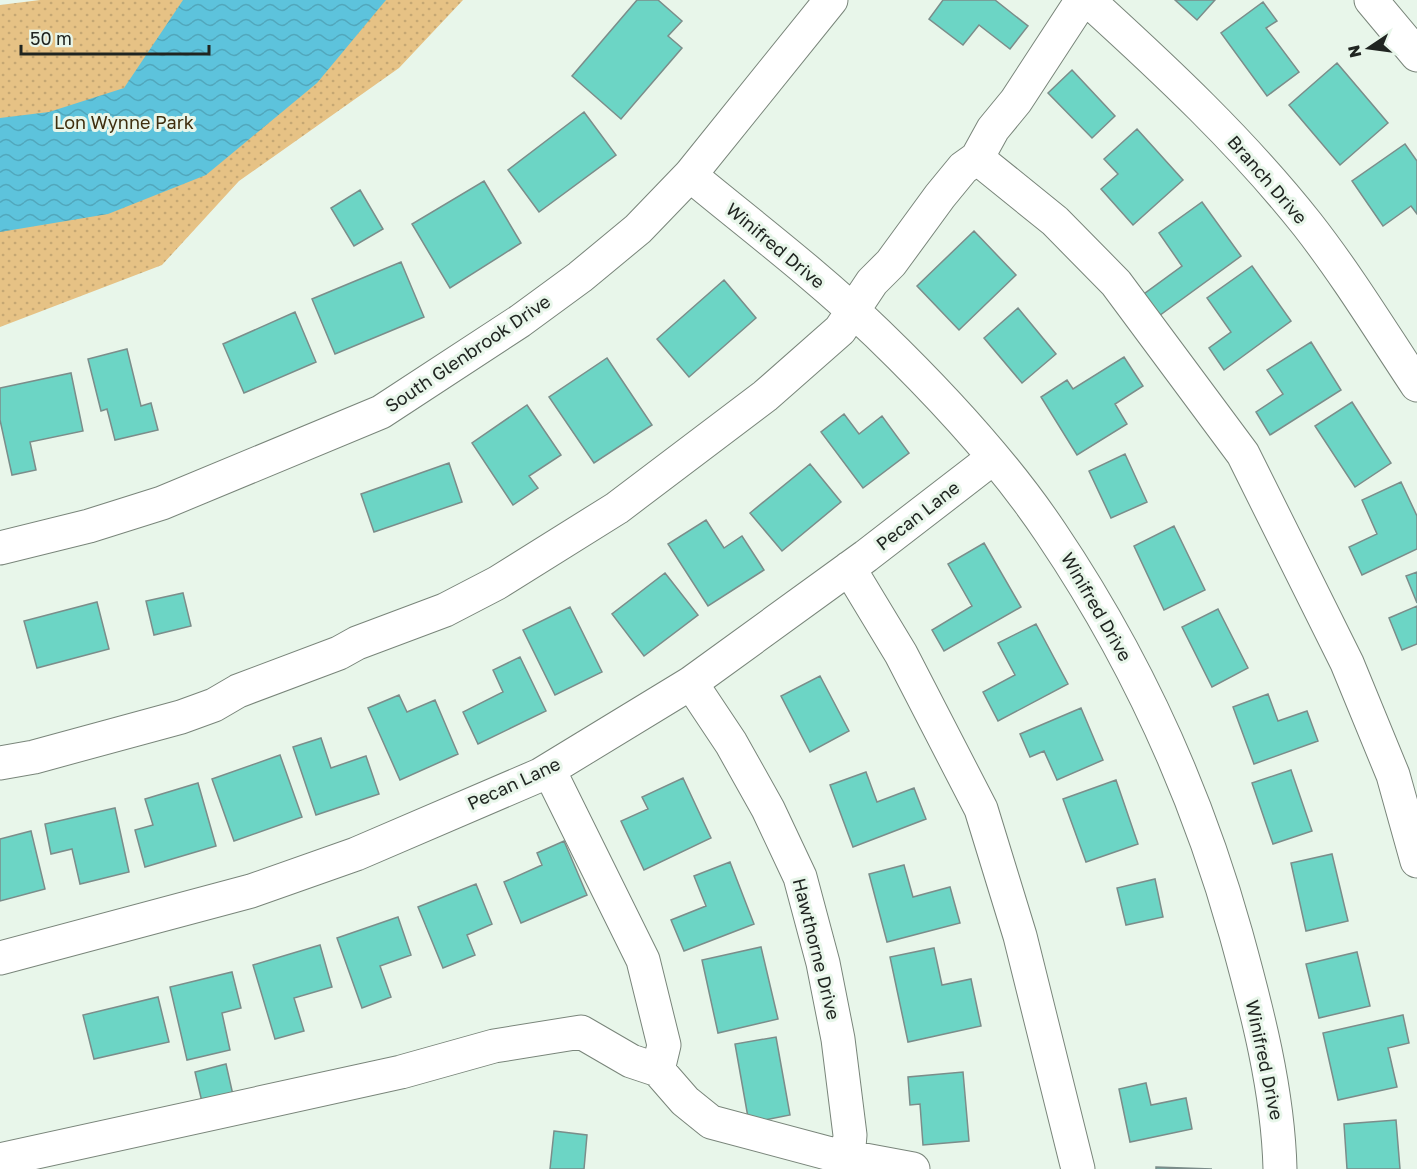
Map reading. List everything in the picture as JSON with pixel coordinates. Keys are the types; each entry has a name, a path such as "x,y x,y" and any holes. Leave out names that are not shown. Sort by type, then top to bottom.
{"street":[{"name":"South Glenbrook Drive","path":"0,548 89,526 162,503 381,412 520,321 580,277 638,229 690,175 831,0"},
{"path":"0,763 34,757 181,717 214,705 238,691 445,610 591,526 659,478 765,396 840,330 940,196 963,168 977,158 993,129 1016,101 1083,0"},
{"name":"Branch Drive","path":"1088,0 1213,119 1306,223 1352,285 1417,385"},
{"path":"1371,0 1417,55"},
{"path":"977,158 1055,221 1116,283 1243,454 1347,663 1393,775 1417,861"},
{"name":"Winifred Drive","path":"690,175 852,311 934,391 993,458 1050,531 1110,629 1152,706 1217,866 1271,1079 1279,1136 1280,1169"},
{"name":"Pecan Lane","path":"0,958 251,891 356,854 549,770 691,683 849,568 993,458"},
{"path":"849,568 901,654 981,809 1020,936 1078,1169"},
{"name":"Hawthorne Drive","path":"691,683 736,752 800,877 823,963 838,1039 850,1135 848,1163"},
{"path":"549,770 643,960 664,1045 658,1070"},
{"path":"0,1160 401,1072 494,1046 581,1032 630,1061 658,1070 685,1101 711,1122 848,1163 913,1169"}],"green space":[{"name":"Lon Wynne Park","path":"40,0 463,0 399,68 239,181 162,265 0,327 0,5"}],"water":[{"path":"183,0 386,0 317,83 206,175 108,214 0,232 0,118 49,112 124,88"}],"building":[{"path":"637,0 658,0 682,21 668,36 682,48 621,119 572,76"},
{"path":"943,0 995,0 1028,26 1010,49 979,25 963,45 929,19"},
{"path":"1175,0 1215,0 1197,20"},
{"path":"1263,2 1277,21 1266,28 1299,72 1267,96 1221,33"},
{"path":"1337,63 1388,123 1340,165 1289,105"},
{"path":"1072,70 1115,116 1092,138 1048,93"},
{"path":"584,112 616,155 539,212 508,170"},
{"path":"1137,129 1183,180 1133,225 1101,189 1118,174 1104,159"},
{"path":"1405,144 1417,161 1417,214 1411,206 1383,226 1352,181"},
{"path":"484,181 521,243 450,288 412,224"},
{"path":"360,190 383,229 354,246 331,208"},
{"path":"1202,202 1241,256 1152,321 1137,299 1182,266 1159,233"},
{"path":"974,231 1016,275 959,330 917,286"},
{"path":"401,262 424,317 335,354 312,299"},
{"path":"1252,266 1291,321 1224,370 1209,348 1231,332 1207,298"},
{"path":"724,280 756,318 689,377 657,339"},
{"path":"1018,308 1056,354 1022,383 984,338"},
{"path":"295,312 316,362 244,393 223,344"},
{"path":"1311,342 1341,390 1270,435 1256,412 1283,394 1267,370"},
{"path":"127,349 141,406 151,403 158,430 115,440 107,409 101,411 88,359"},
{"path":"1124,357 1143,386 1115,404 1127,424 1077,455 1041,397 1067,380 1073,389"},
{"path":"607,358 652,425 594,463 549,397"},
{"path":"71,373 83,431 30,442 36,470 12,475 0,420 0,388"},
{"path":"1352,402 1391,463 1355,487 1315,426"},
{"path":"527,405 561,455 529,476 538,488 513,505 472,443"},
{"path":"844,414 859,434 882,416 909,453 863,488 821,432"},
{"path":"1125,454 1147,502 1111,518 1089,471"},
{"path":"449,463 462,502 374,532 361,494"},
{"path":"810,464 841,502 782,551 750,513"},
{"path":"1401,482 1417,516 1417,549 1362,575 1349,547 1377,534 1362,500"},
{"path":"706,520 724,548 742,536 764,570 708,606 668,544"},
{"path":"1174,526 1205,590 1164,610 1134,546"},
{"path":"984,543 1021,607 944,651 932,630 972,606 948,564"},
{"path":"1417,572 1417,603 1406,576"},
{"path":"665,573 698,615 644,656 612,614"},
{"path":"183,593 191,626 154,635 146,601"},
{"path":"97,602 109,649 37,668 24,621"},
{"path":"1417,606 1417,644 1402,650 1389,618"},
{"path":"570,607 602,672 555,695 523,630"},
{"path":"1218,609 1248,668 1212,687 1182,627"},
{"path":"1036,624 1068,684 998,721 983,692 1015,675 998,643"},
{"path":"520,657 546,711 478,744 463,712 503,692 493,670"},
{"path":"820,676 849,731 810,752 781,696"},
{"path":"1268,694 1278,721 1307,711 1318,741 1254,764 1233,707"},
{"path":"399,695 407,712 435,700 458,754 400,780 368,708"},
{"path":"1081,708 1103,760 1057,780 1044,751 1030,757 1020,734"},
{"path":"321,738 331,768 366,756 379,794 316,815 293,747"},
{"path":"280,755 302,817 234,841 212,779"},
{"path":"1291,770 1312,831 1273,844 1252,783"},
{"path":"866,772 877,802 914,788 926,819 853,847 830,785"},
{"path":"683,778 711,838 644,870 621,821 648,809 642,797"},
{"path":"1116,780 1138,844 1086,862 1063,799"},
{"path":"198,783 216,846 145,867 135,830 153,825 145,799"},
{"path":"115,808 129,872 80,884 72,849 51,854 45,824"},
{"path":"31,831 45,889 0,901 0,839"},
{"path":"564,841 587,895 521,923 504,882 542,865 537,853"},
{"path":"1332,854 1348,921 1306,931 1291,863"},
{"path":"730,862 754,924 684,951 671,920 706,906 694,876"},
{"path":"904,865 913,897 950,887 960,923 887,942 869,874"},
{"path":"1155,879 1163,917 1126,925 1117,888"},
{"path":"476,884 492,924 467,935 475,955 443,968 418,907"},
{"path":"398,917 411,955 380,966 391,997 362,1008 337,938"},
{"path":"320,945 332,987 294,998 304,1031 275,1039 253,965"},
{"path":"761,947 778,1019 718,1033 702,960"},
{"path":"934,948 942,985 971,979 981,1026 908,1042 890,957"},
{"path":"1357,952 1370,1006 1319,1018 1306,964"},
{"path":"232,972 241,1008 222,1013 230,1050 187,1060 170,987"},
{"path":"158,997 169,1042 94,1059 83,1015"},
{"path":"1403,1015 1409,1043 1388,1048 1397,1087 1338,1100 1323,1033"},
{"path":"776,1037 790,1115 749,1123 735,1044"},
{"path":"226,1064 233,1095 202,1102 195,1072"},
{"path":"963,1072 969,1141 923,1145 920,1104 910,1105 908,1077"},
{"path":"1146,1083 1151,1105 1186,1098 1192,1129 1130,1142 1119,1089"},
{"path":"1396,1120 1400,1169 1347,1169 1344,1124"},
{"path":"554,1131 587,1135 584,1169 550,1169"},
{"path":"1156,1167 1212,1169 1156,1169"}]}
